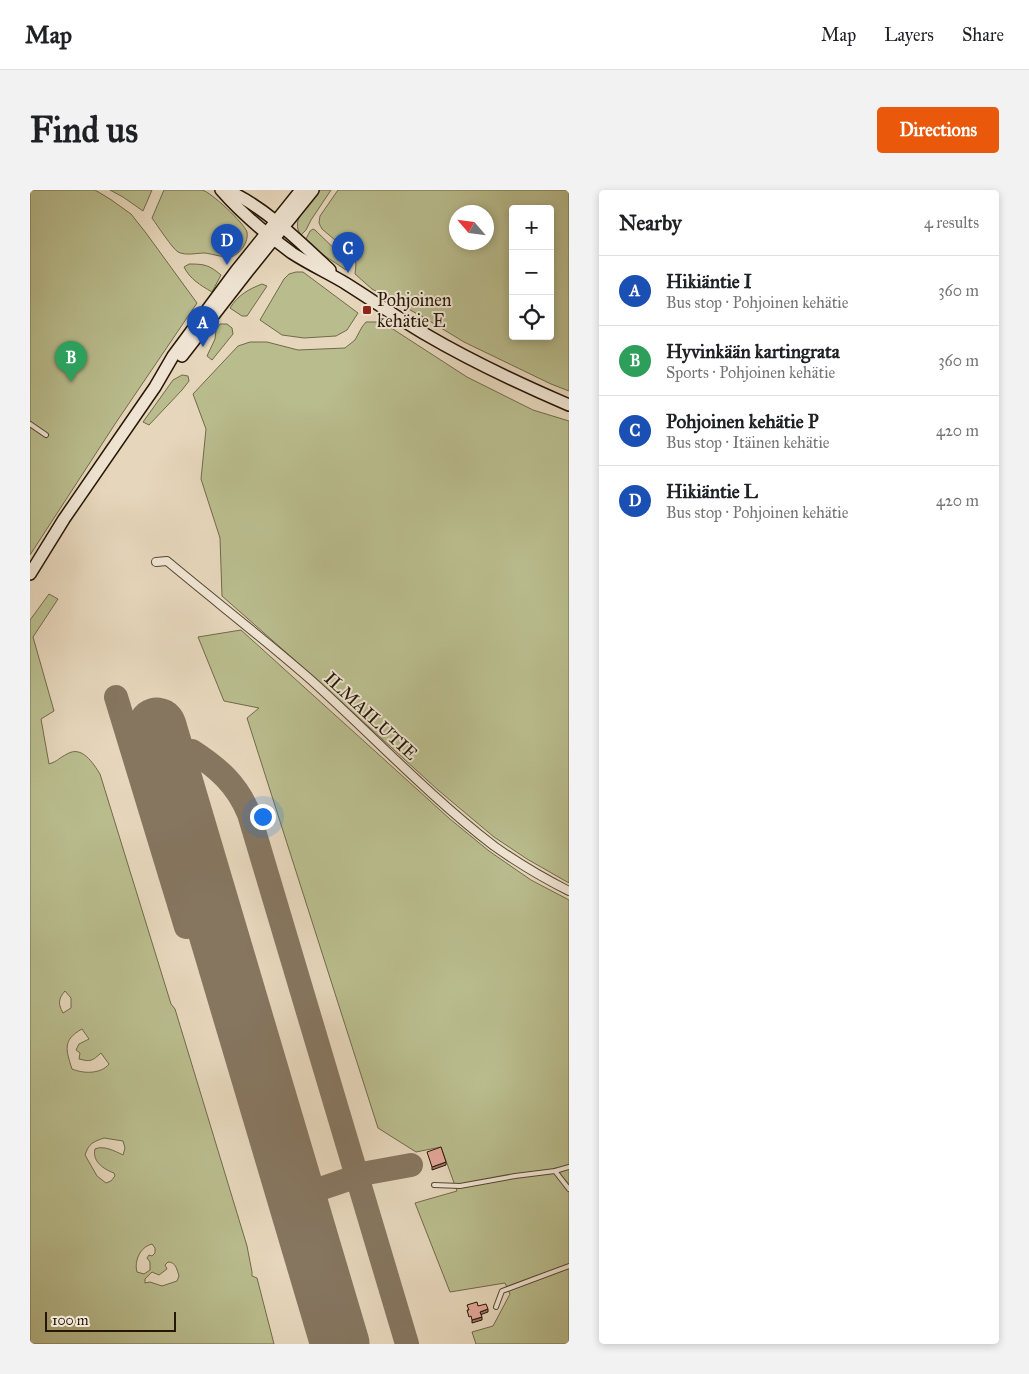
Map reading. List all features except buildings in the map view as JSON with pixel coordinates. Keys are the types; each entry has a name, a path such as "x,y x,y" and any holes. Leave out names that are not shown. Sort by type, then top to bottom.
{"main road":[{"path":"221,190 246,216 293,253 399,319 456,352 520,384 569,405"},
{"path":"226,190 246,201 278,225 344,283"},
{"path":"30,574 64,519 155,387 180,360 248,271 301,190"},
{"path":"278,225 313,190"}],"street":[{"name":"ILMAILUTIE","path":"156,562 167,561 259,636 311,680 476,832 512,858 569,891"}],"lane":[{"path":"30,424 46,435"},
{"path":"434,1184 460,1186 555,1171 569,1167"},
{"path":"555,1171 569,1189"},
{"path":"496,1307 502,1291 569,1266"}],"green space":[{"path":"30,190 95,190 110,199 131,214 197,303 115,424 30,555"},
{"path":"110,190 152,190 143,211"},
{"path":"164,190 202,190 212,196 234,215 245,228 247,240 243,247 231,257 205,253 188,254 175,250 152,218"},
{"path":"319,190 331,190 301,235 297,223 299,217 306,205"},
{"path":"338,190 569,190 569,391 464,342 372,289 355,274 356,264 354,256 322,229 319,223 320,216"},
{"path":"313,229 343,257 346,270 305,241"},
{"path":"189,264 206,266 221,275 212,292 189,275 184,267"},
{"path":"303,272 358,313 347,330 336,336 304,338 282,335 260,320 284,279 289,274"},
{"path":"262,284 267,286 247,316 242,316 230,308 244,293"},
{"path":"366,322 382,322 467,377 533,410 569,421 569,883 527,859 494,837 438,790 222,596 220,538 201,479 206,429 193,394 238,346 250,342 267,342 298,350 345,348 355,340"},
{"path":"220,324 227,324 232,328 233,334 212,360 207,356"},
{"path":"182,375 188,376 189,381 182,390 149,425 143,422 173,380"},
{"path":"49,594 58,599 33,637 54,711 41,719 49,764 67,754 78,752 86,756 100,774 171,1004 175,1009 247,1246 252,1276 257,1278 274,1344 30,1344 30,620","holes":["65,991 71,998 71,1008 63,1013 59,1002","82,1029 89,1039 79,1044 76,1050 80,1053 79,1059 91,1060 101,1053 109,1064 106,1067 92,1072 72,1069 67,1046 68,1041","104,1138 123,1141 125,1148 123,1155 105,1148 95,1149 97,1161 102,1167 114,1173 115,1176 106,1183 97,1176 85,1155 90,1145","152,1244 155,1248 155,1253 147,1258 150,1262 150,1270 144,1274 137,1272 136,1268 137,1259 144,1248","171,1262 177,1269 179,1276 177,1281 162,1286 150,1282 145,1283 145,1279 152,1272 159,1275 167,1269 165,1265"]},
{"path":"241,630 450,819 489,851 531,880 569,900 569,1344 476,1344 472,1332 493,1326 510,1294 505,1283 450,1292 415,1203 457,1191 441,1147 416,1152 378,1128 247,718 259,708 224,701 198,637"}],"taxiway":[{"path":"116,697 186,927"},
{"path":"166,757 192,751 201,757 233,785 249,814 407,1344"},
{"path":"296,1197 367,1173 411,1165"}],"runway":[{"path":"157,727 340,1344"}],"place":[{"name":"Hikiäntie L","path":"227,265"},
{"name":"Pohjoinen kehätie P","path":"348,273"},
{"name":"Pohjoinen kehätie E","path":"367,310"},
{"name":"Hikiäntie I","path":"203,347"},
{"name":"Hyvinkään kartingrata","path":"71,382"}]}
